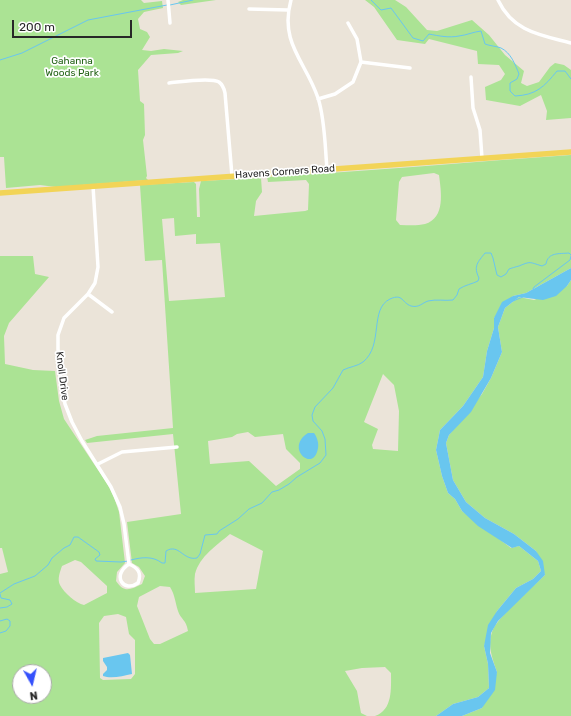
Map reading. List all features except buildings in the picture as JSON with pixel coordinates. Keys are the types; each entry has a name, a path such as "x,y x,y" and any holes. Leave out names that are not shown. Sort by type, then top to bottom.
{"main road":[{"name":"Havens Corners Road","path":"0,194 92,186 571,152"}],"street":[{"path":"168,0 170,24"},
{"path":"290,0 288,10 290,38 318,99 324,130 327,169"},
{"path":"498,0 513,22 531,32 571,43"},
{"path":"249,9 288,10"},
{"path":"318,99 335,94 353,82 361,62 357,39 348,23"},
{"path":"361,62 410,68"},
{"path":"471,77 473,108 480,130 482,158"},
{"path":"169,83 211,80 218,81 223,86 225,93 232,176"},
{"name":"Knoll Drive","path":"92,186 98,266 95,283 88,294 64,318 58,335 61,386 65,404 72,422 111,487 120,507 124,524 129,564"},
{"path":"88,294 112,312"},
{"path":"98,464 122,452 177,447"},
{"path":"129,564 140,572 138,583 130,586 122,582 120,578 120,573 129,564"}],"green space":[{"name":"Gahanna Woods Park","path":"0,0 141,0 144,3 162,1 163,8 144,12 138,19 140,29 147,32 150,37 142,50 151,51 164,49 183,51 178,53 151,55 138,70 140,101 144,104 145,135 143,140 146,178 148,180 56,187 40,185 6,188 4,157 0,157"},
{"path":"183,0 216,0 181,5 178,2"},
{"path":"365,0 395,0 406,7 427,30 437,31 472,20 489,35 505,55 524,71 521,83 527,86 539,82 550,67 555,63 564,65 571,70 571,118 546,120 547,111 541,95 520,106 486,100 485,87 501,80 505,74 499,65 478,64 477,51 429,39 425,44 397,40 374,7"},
{"path":"571,155 571,268 526,293 513,296 494,318 494,328 487,351 483,377 463,406 440,430 436,450 442,476 448,493 455,499 462,511 511,548 519,546 538,561 541,571 533,579 516,588 497,611 484,646 488,664 489,688 478,697 453,704 436,716 375,716 381,713 388,704 391,692 391,673 385,667 362,668 345,671 357,691 361,713 367,716 0,716 0,574 8,572 2,548 0,548 0,256 33,256 35,274 49,277 9,323 4,336 5,364 33,370 55,371 59,401 64,419 108,485 114,497 119,512 125,563 117,572 116,581 125,589 131,589 142,584 145,576 139,567 132,563 127,522 181,514 173,434 87,443 85,440 97,436 173,428 162,260 145,261 140,185 194,182 196,184 197,217 200,217 199,189 201,181 261,178 262,192 256,201 254,216 308,210 309,184 306,180 268,182 267,177","holes":["434,173 439,175 441,203 439,210 432,221 422,225 400,225 396,220 399,182 402,177","174,218 175,236 196,234 196,244 220,243 225,297 169,301 162,219","383,374 394,385 399,411 398,451 373,449 372,445 378,429 364,422","248,432 255,437 283,434 286,449 300,463 300,469 276,486 249,461 210,464 208,441 232,437 237,434","230,534 263,551 256,589 195,593 195,574 197,568 209,552","75,560 81,562 107,586 107,593 84,605 77,602 67,594 59,583 62,566","160,586 170,587 178,611 186,624 188,631 160,644 154,644 150,639 137,606 139,597","118,614 126,617 129,634 135,640 135,674 131,679 103,680 100,678 99,623 104,616"]},
{"path":"571,280 571,716 462,716 482,708 497,672 491,653 490,642 495,626 508,611 545,575 536,551 514,534 485,518 466,502 453,480 446,443 449,435 482,394 491,378 502,352 498,327 505,308 519,297 534,300 567,286"}],"water":[{"path":"571,268 571,280 556,296 543,300 519,297 505,308 498,327 502,352 491,378 471,412 449,435 446,443 453,480 466,502 485,518 514,534 536,551 543,561 545,575 498,621 491,633 490,653 497,672 495,690 482,708 462,716 436,716 453,704 478,697 489,688 488,664 484,646 488,625 497,611 516,588 533,579 541,571 538,561 519,546 512,548 478,526 462,511 455,499 448,493 442,476 436,450 440,430 463,406 483,377 487,351 494,328 494,318 502,302 513,296 526,293"},
{"path":"308,433 314,433 318,442 318,448 315,455 311,459 307,459 302,456 299,445 301,439"},
{"path":"128,653 130,655 132,674 113,677 103,676 107,670 107,667 103,661 103,658"}],"waterway":[{"path":"170,5 193,0"},
{"path":"371,0 381,10 391,8 413,38 423,41 429,34 452,37 481,31 485,44 499,47 504,50 514,63 519,74 517,79 510,83 510,91 515,96 534,92 544,86 557,71 565,71 571,79"},
{"path":"0,60 22,53 88,20 167,5"},
{"path":"131,560 147,558 165,563 166,551 170,549 178,550 188,557 197,558 200,554 205,535 217,534 249,509 262,503 272,492 289,484 297,477 320,463 326,455 325,439 322,431 313,421 312,415 315,407 333,388 343,370 363,362 369,355 373,346 380,311 384,304 390,299 398,297 411,306 418,306 431,300 453,300 459,289 478,281 479,278 476,267 485,253 491,253 497,275 501,277 506,274 509,269 526,263 542,266 546,264 549,257 554,254 569,253 571,255"},
{"path":"533,289 570,260 571,256"},
{"path":"513,301 523,297"},
{"path":"0,593 14,584 35,576 48,565 52,558 70,545 74,537 78,537 99,552 100,555 95,559 96,561 128,561"},
{"path":"0,594 1,598 10,600 12,604 7,607 0,608"},
{"path":"0,621 7,619 10,621 10,626 6,631 0,633"}]}
